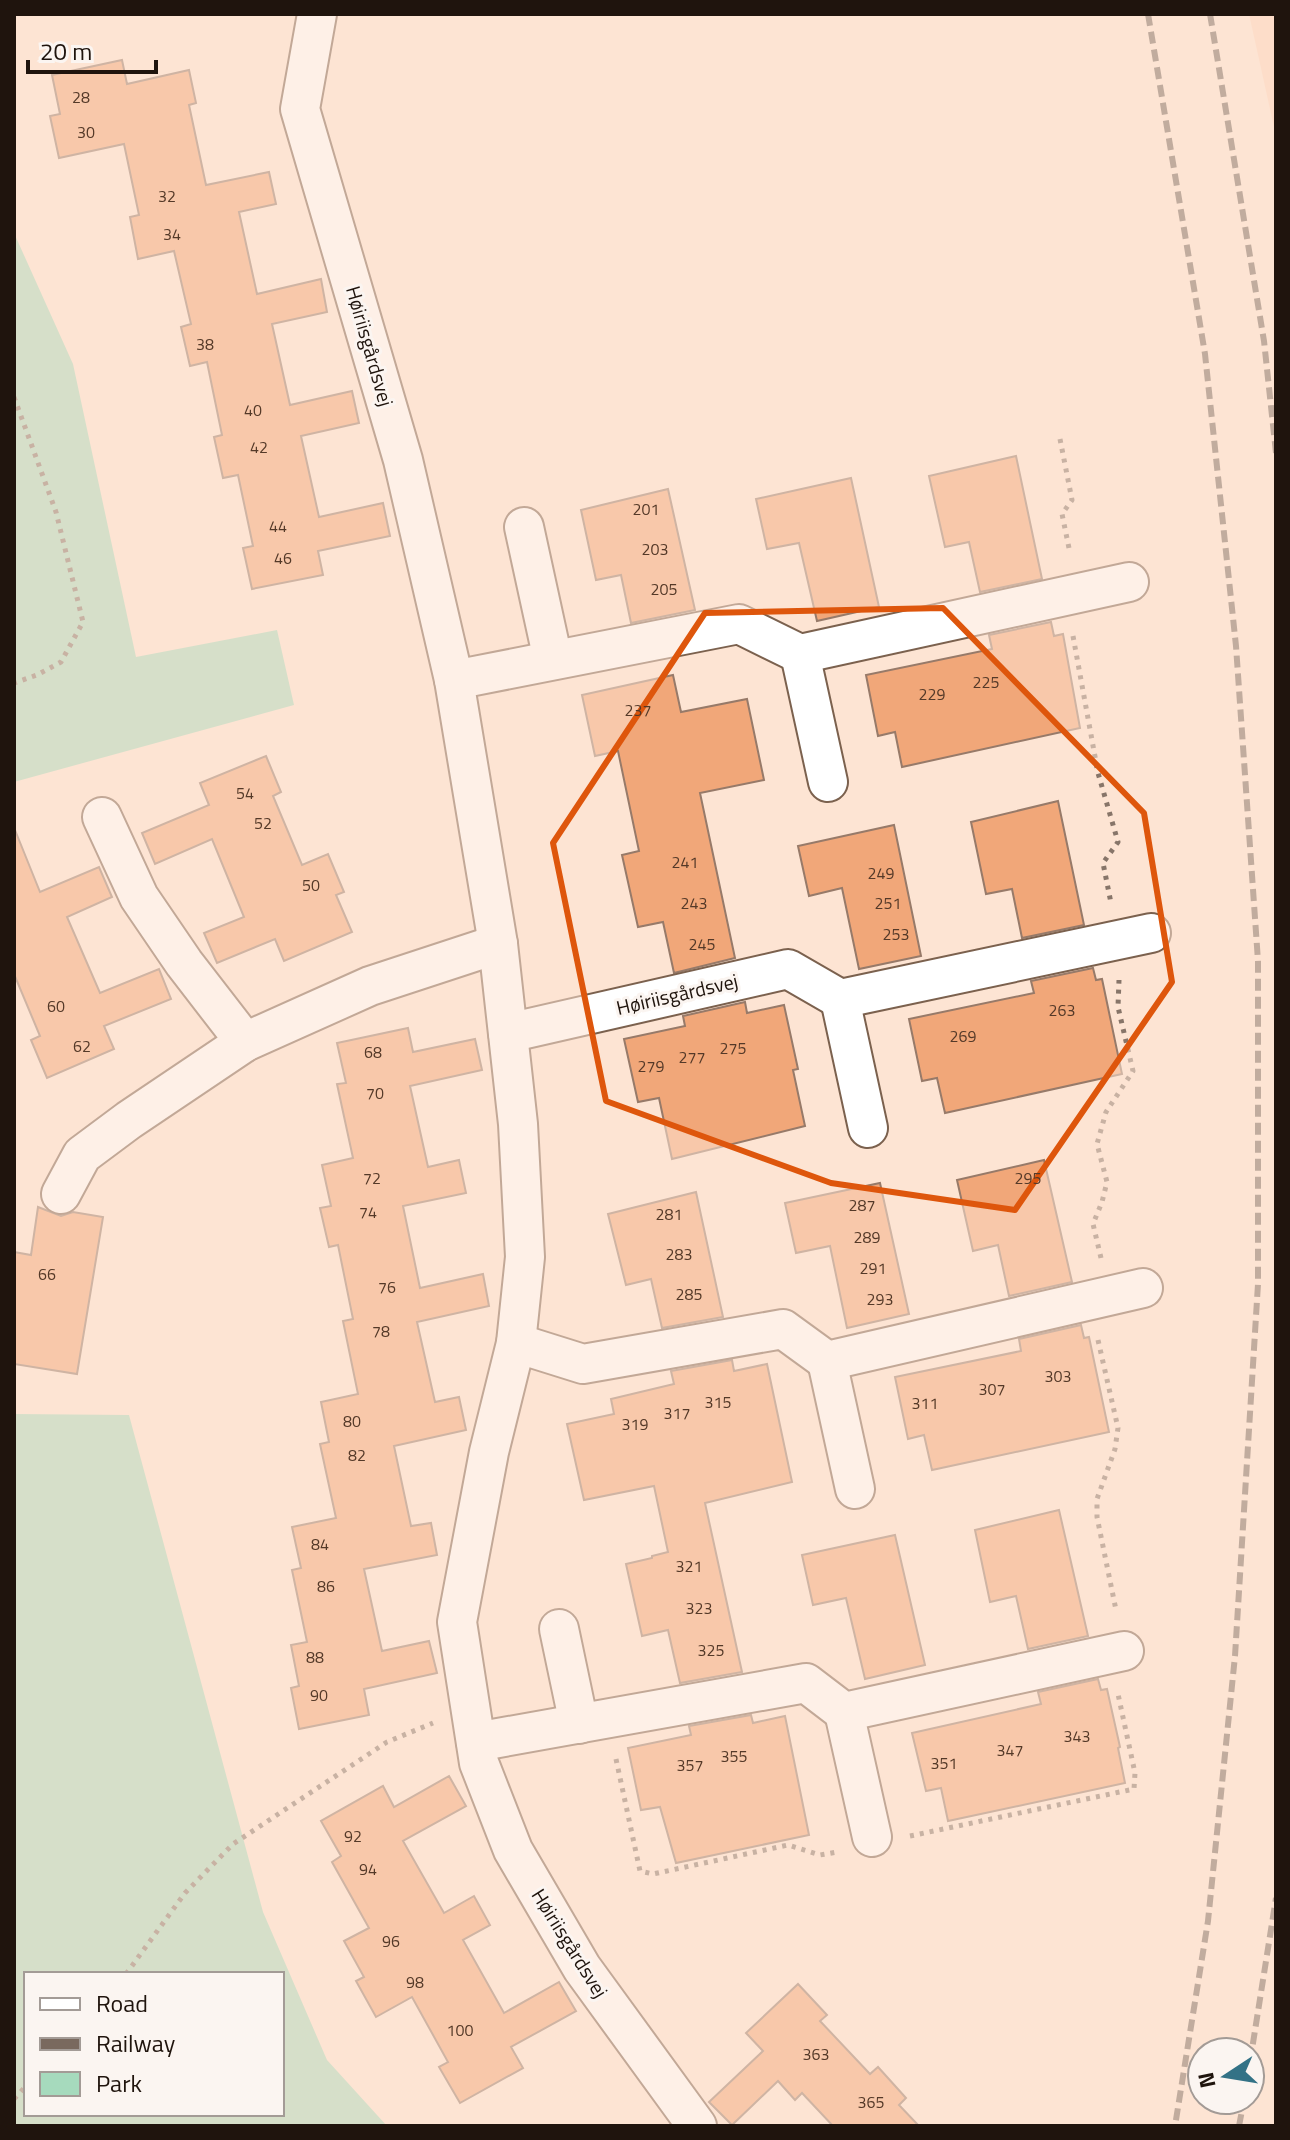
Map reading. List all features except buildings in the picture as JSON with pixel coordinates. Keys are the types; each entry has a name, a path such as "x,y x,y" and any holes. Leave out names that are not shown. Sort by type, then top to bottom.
{"street":[{"name":"Høiriisgårdsvej","path":"317,14 300,109 403,460 454,680 498,944 518,1124 525,1257 516,1343 489,1452 457,1622 479,1763 513,1850 582,1968 697,2126"},
{"path":"524,527 553,660"},
{"path":"454,680 739,624 800,654 1129,582"},
{"path":"800,654 828,782"},
{"path":"102,817 139,897 184,963 245,1042"},
{"path":"868,1128 840,999 1151,933"},
{"path":"61,1194 82,1155 245,1042 370,986 498,944"},
{"name":"Høiriisgårdsvej","path":"508,1033 788,969 840,999"},
{"path":"827,1361 1143,1288"},
{"path":"516,1343 583,1364 783,1329 827,1361 855,1489"},
{"path":"559,1629 579,1724"},
{"path":"844,1712 1124,1651"},
{"path":"474,1727 579,1724 806,1683 844,1712 872,1837"}],"path":[{"path":"14,397 56,512 83,622 61,662 14,683"},
{"path":"1060,439 1072,500 1062,514 1078,593"},
{"path":"1089,1300 1118,1428 1115,1449 1097,1499 1097,1517 1124,1651"},
{"path":"127,1972 185,1893 233,1844 387,1742 422,1726 474,1727"}],"highlighted area":[{"path":"943,608 1144,813 1172,982 1015,1210 831,1183 606,1101 553,843 705,613"}],"shaded area":[{"path":"1249,14 1276,14 1276,136"}],"green space":[{"path":"14,233 73,364 136,657 277,630 294,705 14,782"},
{"path":"14,1414 129,1415 263,1912 327,2060 387,2126 14,2126"}],"railway":[{"path":"1148,14 1205,354 1236,646 1258,961 1258,1284 1235,1656 1208,1921 1175,2126"},
{"path":"1210,14 1264,341 1276,453"},
{"path":"1254,2036 1276,1898"},
{"path":"1239,2126 1241,2116"}]}
